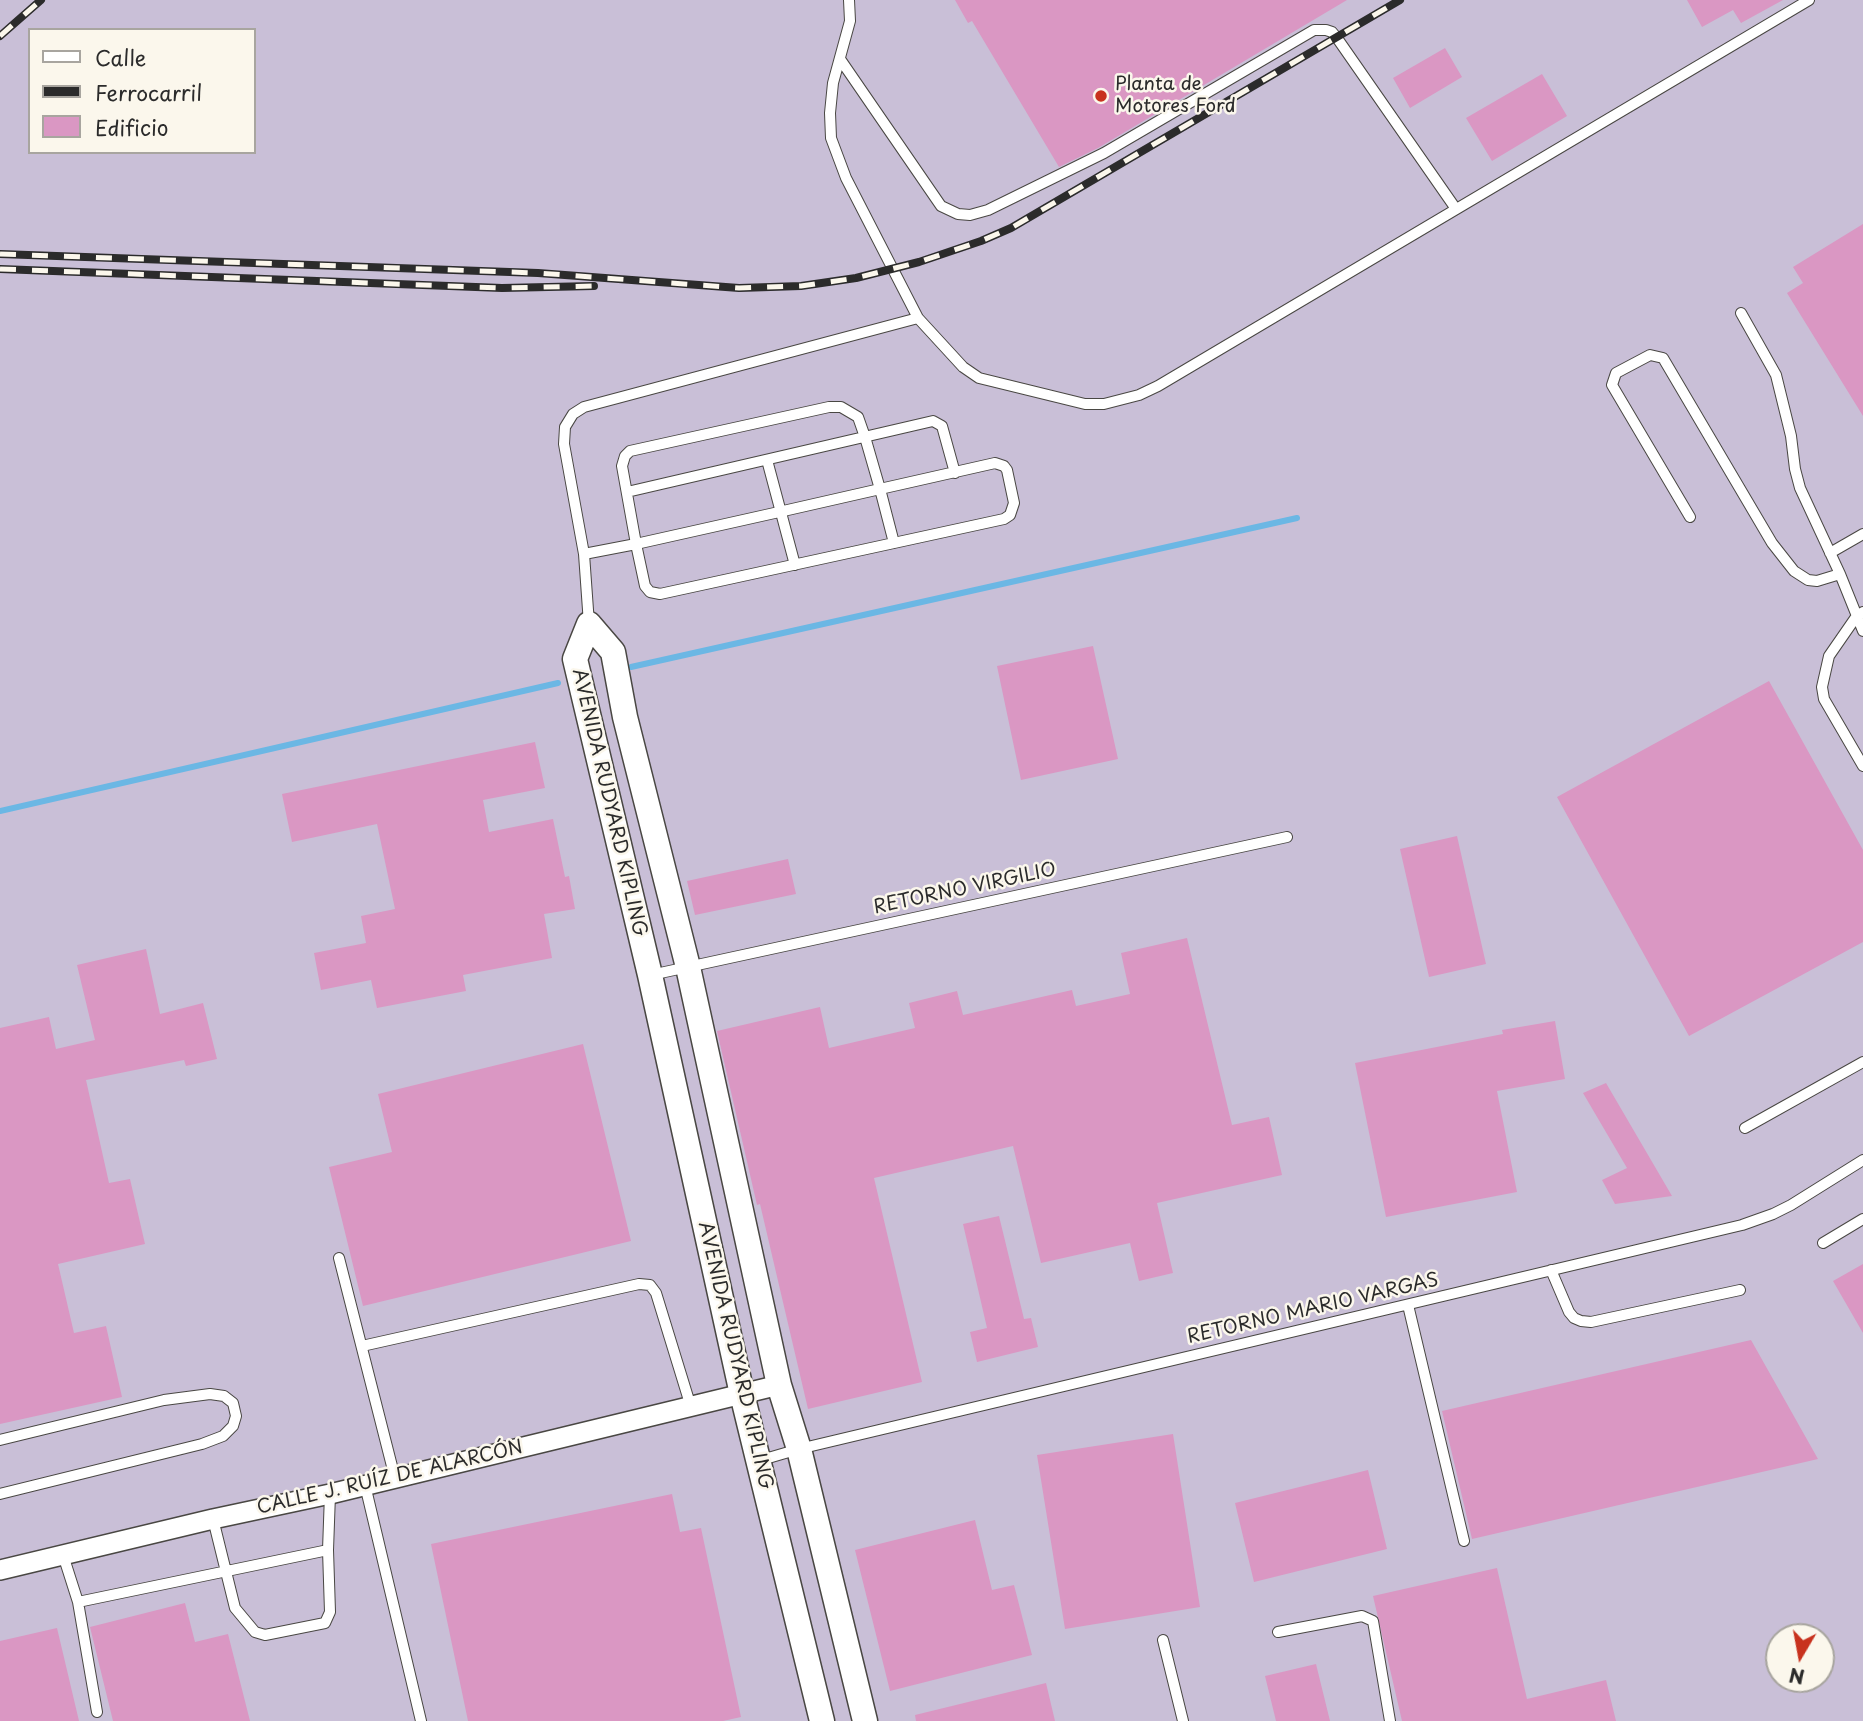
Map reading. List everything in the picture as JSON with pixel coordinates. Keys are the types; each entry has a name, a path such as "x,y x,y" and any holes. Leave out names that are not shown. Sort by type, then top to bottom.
{"street":[{"name":"AVENIDA RUDYARD KIPLING","path":"822,1721 742,1394 650,975 589,725 575,659 589,624 613,652 625,716 688,967 779,1385 799,1449 864,1721"},
{"path":"589,725 625,716"},
{"name":"CALLE J. RUÍZ DE ALARCÓN","path":"0,1570 330,1494 779,1385"}],"lane":[{"path":"849,0 850,20 833,83 831,138 846,178 918,318 963,367 979,378 1085,404 1104,404 1139,395 1158,386 1809,0"},
{"path":"840,59 941,206 958,214 970,215 988,210 1104,153 1314,30 1326,30 1332,32 1456,209"},
{"path":"1741,313 1776,374 1800,488 1859,615 1863,631"},
{"path":"589,624 584,554 564,444 565,427 573,414 584,407 918,318"},
{"path":"1690,517 1612,385 1616,373 1650,355 1663,358 1772,543 1794,571 1808,580 1816,581 1840,574"},
{"path":"584,554 636,544 779,512 880,489 995,463 1004,466 1014,503 1010,515 1004,519 655,594 645,586 636,544 622,466 625,456 630,452 829,407 841,407 858,417 880,489 894,542"},
{"path":"627,492 937,422 942,426 955,472"},
{"path":"767,460 795,565"},
{"path":"1830,553 1863,534"},
{"path":"1859,615 1829,656 1822,687 1824,699 1863,766"},
{"name":"RETORNO VIRGILIO","path":"650,975 1287,837"},
{"path":"1745,1128 1863,1062"},
{"name":"RETORNO MARIO VARGAS","path":"758,1461 799,1449 1742,1225 1791,1205 1863,1160"},
{"path":"1824,1244 1863,1219"},
{"path":"339,1258 395,1478"},
{"path":"1550,1270 1569,1312 1581,1321 1591,1322 1740,1290"},
{"path":"362,1346 639,1284 650,1285 656,1293 691,1407"},
{"path":"1408,1305 1464,1541"},
{"path":"0,1440 164,1400 210,1394 224,1396 233,1402 236,1416 233,1426 223,1436 202,1444 0,1494"},
{"path":"365,1485 421,1721"},
{"path":"213,1519 235,1608 254,1632 261,1635 313,1625 328,1620 330,1612 330,1494"},
{"path":"78,1602 328,1550"},
{"path":"63,1555 78,1602 97,1712"},
{"path":"1278,1632 1362,1616 1373,1621 1390,1721"},
{"path":"1163,1640 1184,1721"}],"shaded area":[{"path":"0,0 1863,0 1863,1721 0,1721"}],"building":[{"name":"Planta de Motores Ford","path":"955,0 1347,0 1098,148 1059,167 972,21 968,23"},
{"path":"1687,0 1783,0 1741,23 1733,10 1702,27"},
{"path":"1445,48 1462,77 1410,108 1393,78"},
{"path":"1542,74 1567,116 1492,161 1466,118"},
{"path":"1863,224 1863,416 1787,293 1803,283 1793,267"},
{"path":"1093,646 1118,759 1021,780 997,666"},
{"path":"1769,681 1863,850 1863,942 1689,1036 1557,797"},
{"path":"535,742 545,788 483,800 489,832 553,819 565,877 569,876 575,909 544,914 552,958 463,975 466,991 377,1008 371,980 321,990 314,953 366,943 361,916 395,909 377,824 292,842 282,794"},
{"path":"1457,836 1486,964 1429,977 1400,849"},
{"path":"788,859 796,894 695,915 687,881"},
{"path":"1187,938 1232,1125 1269,1117 1282,1175 1157,1203 1173,1273 1139,1281 1130,1243 1041,1263 1013,1146 874,1178 922,1382 808,1409 717,1031 820,1007 829,1048 915,1028 909,1003 957,991 963,1015 1072,990 1076,1006 1130,994 1121,953"},
{"path":"146,949 160,1014 203,1003 217,1059 186,1066 184,1060 86,1080 109,1183 130,1179 145,1244 58,1264 74,1333 106,1326 122,1397 0,1424 0,1028 49,1017 56,1049 95,1040 77,965"},
{"path":"1555,1021 1565,1079 1497,1091 1517,1192 1386,1217 1355,1063"},
{"path":"583,1044 631,1241 363,1306 329,1167 392,1152 378,1094"},
{"path":"1606,1083 1672,1196 1615,1204 1602,1180 1627,1168 1583,1093"},
{"path":"999,1216 1024,1319 1031,1318 1038,1347 977,1362 970,1332 987,1328 963,1224"},
{"path":"1863,1264 1863,1333 1833,1281"},
{"path":"1751,1340 1818,1459 1472,1539 1442,1411"},
{"path":"1173,1434 1200,1607 1065,1629 1037,1455"},
{"path":"1368,1470 1387,1549 1254,1582 1235,1503"},
{"path":"672,1494 680,1532 701,1528 741,1717 723,1721 468,1721 431,1544"},
{"path":"975,1520 992,1590 1014,1585 1032,1655 890,1691 855,1550"},
{"path":"1497,1568 1527,1699 1606,1680 1616,1721 1402,1721 1373,1596"},
{"path":"185,1603 195,1642 228,1634 250,1721 113,1721 90,1627"},
{"path":"57,1628 79,1721 0,1721 0,1641"},
{"path":"1316,1664 1330,1721 1276,1721 1265,1676"},
{"path":"1046,1683 1055,1721 916,1721 915,1715"}],"waterway":[{"path":"631,667 1297,518"},
{"path":"0,811 558,683"}],"railway":[{"path":"0,36 41,0"},
{"path":"0,254 538,273 739,288 801,286 856,278 919,262 1011,228 1400,0"},
{"path":"0,269 502,288 594,286"}],"place":[{"name":"Planta de Motores Ford","path":"1101,96"}]}
